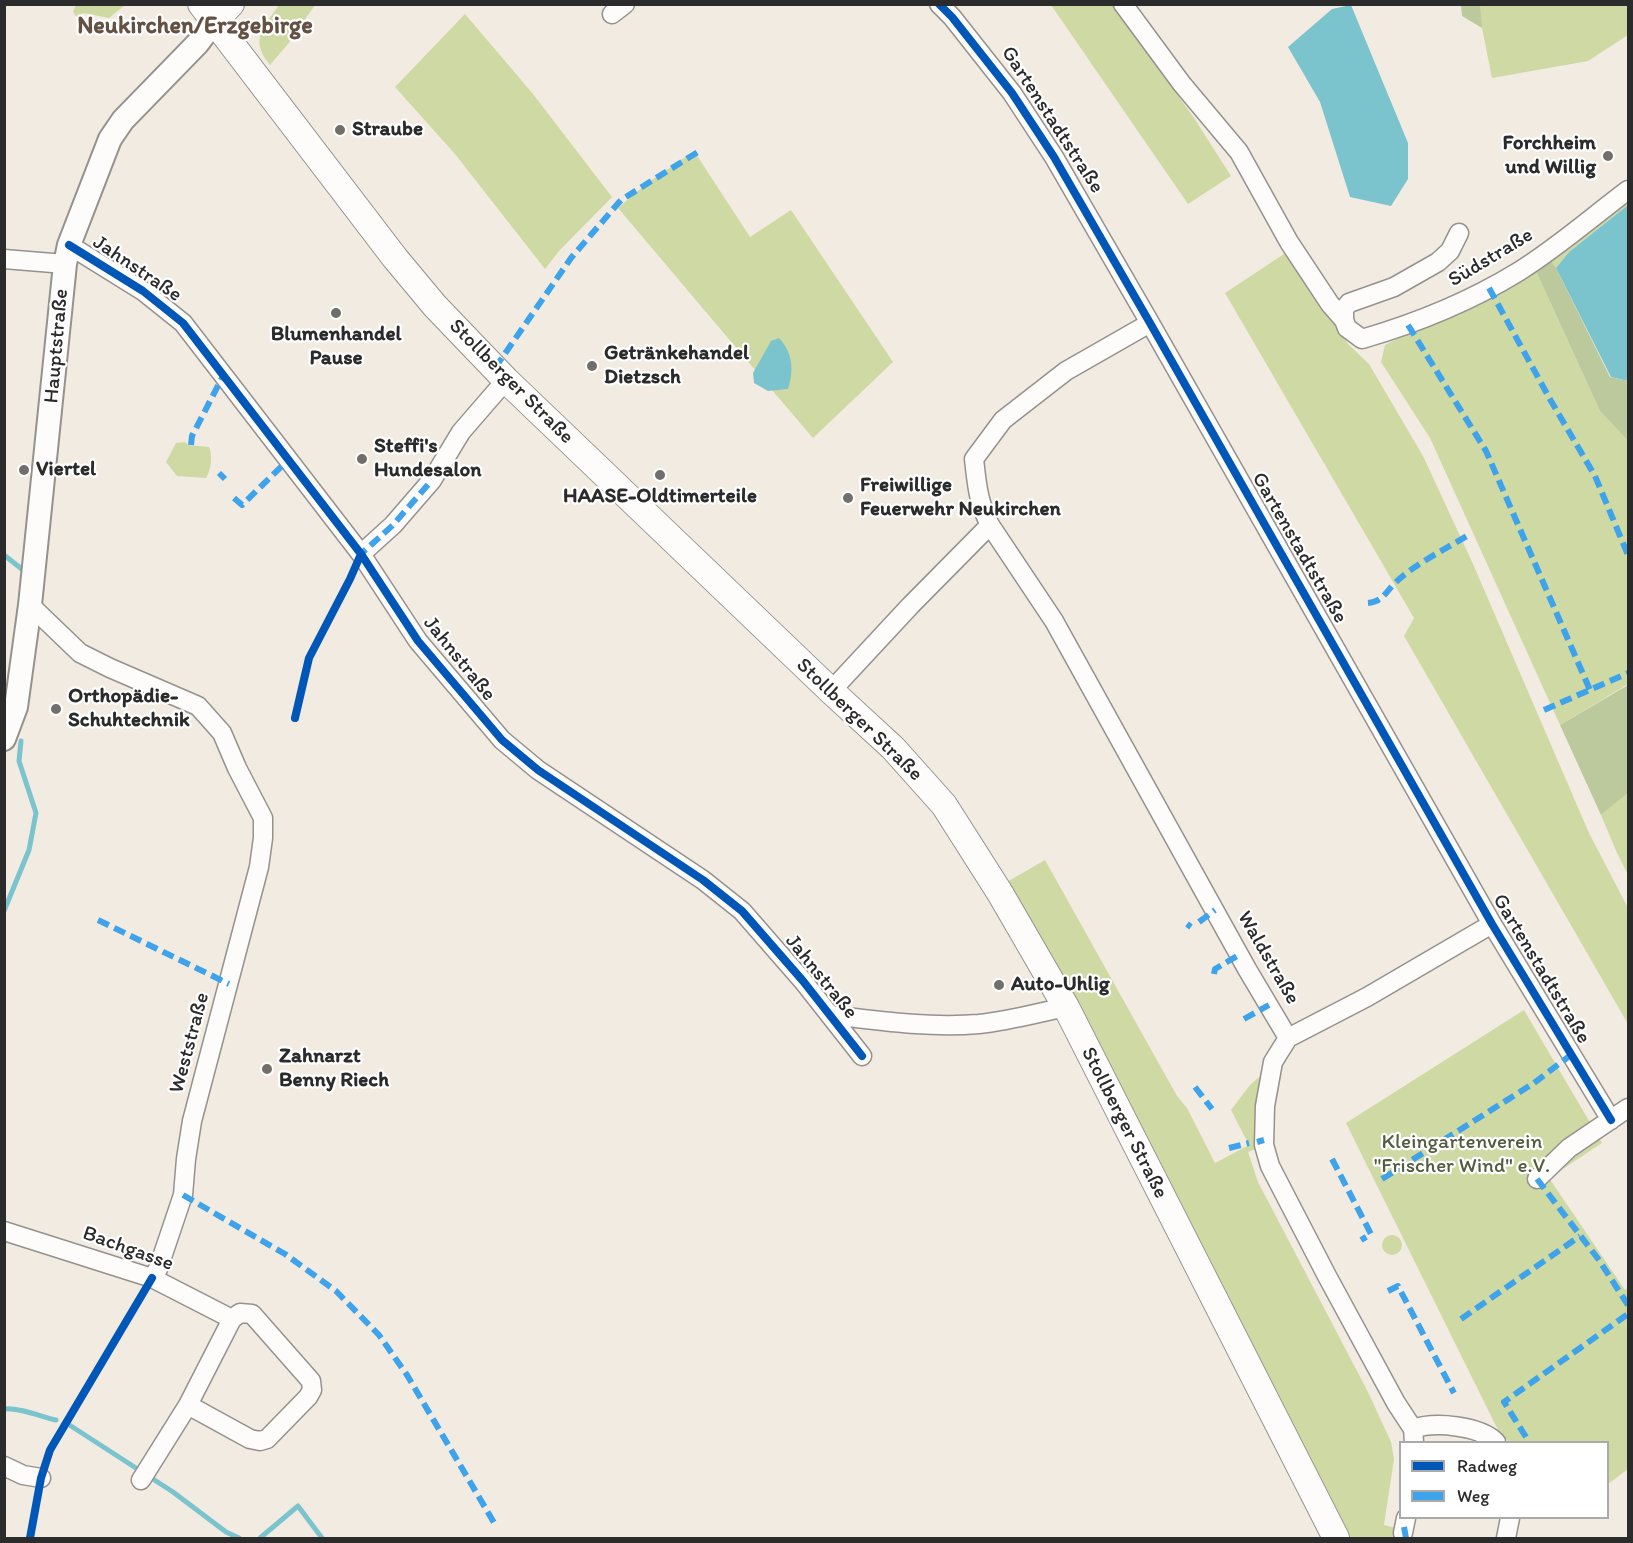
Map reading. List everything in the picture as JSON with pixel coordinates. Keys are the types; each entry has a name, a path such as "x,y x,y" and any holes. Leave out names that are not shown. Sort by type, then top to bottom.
{"main road":[{"name":"Stollberger Straße","path":"216,10 395,258 435,306 506,380 893,748 944,806 1000,893 1066,1007 1336,1539"}],"street":[{"name":"Gartenstadtstraße","path":"939,4 952,17 1012,93 1054,157 1491,924 1611,1120"},
{"path":"1123,4 1182,84 1239,152 1289,242 1330,304 1344,320"},
{"name":"Hauptstraße","path":"4,739 30,605 67,254 110,139 123,120 197,44 216,10"},
{"name":"Südstraße","path":"1459,233 1450,251 1438,262 1394,287 1349,303 1344,309 1347,328 1362,339 1401,327 1465,301 1518,272 1629,190"},
{"path":"4,259 67,254"},
{"name":"Jahnstraße","path":"67,254 143,291 183,323 361,554 418,641 502,740 538,770 703,880 742,911 862,1056"},
{"name":"Waldstraße","path":"1150,323 1066,371 1003,420 974,459 981,508 1054,621 1247,969 1288,1038 1273,1062 1265,1106 1264,1145 1270,1166 1414,1436"},
{"path":"361,554 393,525 432,480 461,432 506,380"},
{"path":"831,691 990,525"},
{"name":"Weststraße","path":"30,605 80,653 198,706 222,734 262,818 263,838 259,867 192,1121 183,1195 158,1269 152,1278"},
{"name":"Gartenstadtstraße","path":"1288,1038 1367,997 1491,924"},
{"name":"Jahnstraße","path":"830,1015 942,1026 981,1023 1066,1007"},
{"path":"1537,1179 1569,1148 1629,1108"},
{"name":"Bachgasse","path":"4,1231 152,1278 232,1319 240,1313 252,1314 310,1381 312,1390 267,1439 260,1441 250,1439 188,1406"},
{"path":"145,1472 188,1406 232,1319"},
{"name":"Waldstraße","path":"1414,1436 1420,1426 1454,1426 1481,1432 1494,1441"},
{"path":"4,1466 23,1475 41,1478"},
{"path":"1506,1539 1510,1519"}],"green space":[{"path":"76,4 125,5 109,18 83,13 78,19 73,12"},
{"path":"279,5 315,5 288,44 270,65 260,48 259,41 264,27"},
{"path":"1051,5 1113,5 1194,118 1231,176 1188,204"},
{"path":"1461,5 1480,5 1482,28 1462,16"},
{"path":"1473,5 1628,5 1628,35 1588,61 1492,78 1482,28"},
{"path":"465,14 533,94 612,197 559,251 545,269 455,154 395,87"},
{"path":"694,151 750,237 791,210 893,362 813,438 772,390 788,389 772,341 755,370 618,208 646,184"},
{"path":"1628,199 1628,205 1569,252 1556,268 1550,260"},
{"path":"1287,252 1348,344 1369,364 1423,456 1473,564 1589,833 1628,908 1628,1024 1404,636 1414,618 1225,293"},
{"path":"1550,260 1610,377 1628,381 1628,441 1600,411 1535,269"},
{"path":"1535,269 1600,411 1628,441 1628,684 1560,725 1430,438 1381,362 1385,345"},
{"path":"185,442 188,445 209,447 211,463 206,478 177,476 166,462 176,443"},
{"path":"1628,685 1628,793 1601,815 1560,725"},
{"path":"1628,793 1628,875 1601,815"},
{"path":"1045,860 1177,1096 1187,1108 1215,1163 1249,1145 1231,1110 1250,1085 1265,1072 1258,1148 1248,1152 1258,1182 1368,1392 1391,1442 1394,1459 1384,1525 1396,1528 1394,1538 1349,1538 1088,1028 1007,882"},
{"name":"Kleingartenverein \"Frischer Wind\" e.V.","path":"1524,1010 1602,1143 1549,1178 1625,1290 1628,1288 1628,1469 1609,1483 1609,1441 1509,1441 1502,1438 1346,1123"},
{"path":"1392,1235 1399,1238 1402,1245 1399,1252 1392,1255 1385,1252 1382,1245 1385,1238"}],"water":[{"path":"1351,5 1408,143 1408,179 1391,206 1350,197 1320,102 1288,47 1332,9"},
{"path":"1628,205 1628,381 1611,377 1556,268 1569,252"},
{"path":"779,338 790,356 790,382 788,389 768,391 754,383 753,373 771,341"}],"waterway":[{"path":"4,555 23,570"},
{"path":"4,911 29,850 36,813 19,761 21,741"},
{"path":"4,1409 23,1411 56,1420"},
{"path":"71,1426 173,1492 226,1532 239,1538"},
{"path":"260,1538 298,1506 322,1538"}],"marked path":[{"path":"495,368 571,258 621,200 701,150"},
{"path":"1489,288 1595,476 1628,555"},
{"path":"1408,325 1486,451 1590,690"},
{"path":"191,445 192,436 223,376"},
{"path":"234,498 242,505 288,460"},
{"path":"219,473 225,479"},
{"path":"359,559 361,554 393,525 432,480"},
{"path":"1368,603 1381,598 1411,570 1467,536"},
{"path":"1544,710 1628,673"},
{"path":"1199,922 1215,910"},
{"path":"98,920 229,984"},
{"path":"1187,924 1191,927"},
{"path":"1214,974 1215,969 1239,955"},
{"path":"1244,1019 1269,1005"},
{"path":"1382,1179 1534,1083 1572,1054"},
{"path":"1195,1087 1212,1109"},
{"path":"1257,1142 1264,1140"},
{"path":"1229,1148 1249,1143"},
{"path":"1332,1159 1371,1234 1361,1240"},
{"path":"1537,1179 1599,1260 1628,1305"},
{"path":"183,1195 285,1254 336,1291 379,1335 407,1375 496,1526"},
{"path":"1461,1319 1580,1236"},
{"path":"1388,1291 1398,1286 1454,1393"},
{"path":"1526,1437 1504,1402 1628,1314"},
{"path":"1404,1527 1406,1538"}],"cycle path":[{"path":"939,4 952,17 1012,93 1054,157 1492,924 1611,1120"},
{"path":"69,245 143,291 183,323 361,554 418,641 502,740 538,770 703,880 742,911 803,981 862,1056"},
{"path":"295,718 309,658 361,554"},
{"path":"30,1538 41,1478 50,1450 152,1278"}],"place":[{"name":"Straube","path":"340,130"},
{"name":"Forchheim und Willig","path":"1608,156"},
{"name":"Blumenhandel Pause","path":"336,313"},
{"name":"Getränkehandel Dietzsch","path":"592,366"},
{"name":"Steffi's Hundesalon","path":"362,459"},
{"name":"Viertel","path":"24,470"},
{"name":"HAASE-Oldtimerteile","path":"660,475"},
{"name":"Freiwillige Feuerwehr Neukirchen","path":"848,498"},
{"name":"Orthopädie- Schuhtechnik","path":"56,709"},
{"name":"Auto-Uhlig","path":"999,985"},
{"name":"Zahnarzt Benny Riech","path":"267,1069"}],"district":[{"name":"Neukirchen/Erzgebirge","path":"195,27"}]}
